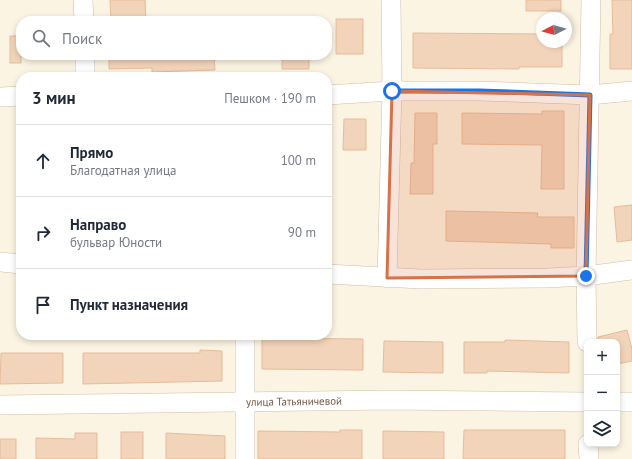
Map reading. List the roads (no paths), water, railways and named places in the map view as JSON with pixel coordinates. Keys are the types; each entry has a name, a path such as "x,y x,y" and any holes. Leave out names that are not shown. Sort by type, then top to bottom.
{"street":[{"path":"83,0 84,16"},
{"path":"387,278 392,91 391,0"},
{"path":"587,339 586,276 591,0"},
{"path":"85,60 85,72"},
{"path":"332,95 392,91 479,91 590,95 632,91"},
{"path":"0,97 16,96"},
{"path":"0,262 16,264"},
{"path":"332,274 387,278 586,276 632,270"},
{"path":"245,340 245,459"},
{"name":"улица Татьяничевой","path":"0,406 390,400 584,402"},
{"path":"620,402 632,402"},
{"path":"588,447 589,459"}]}
